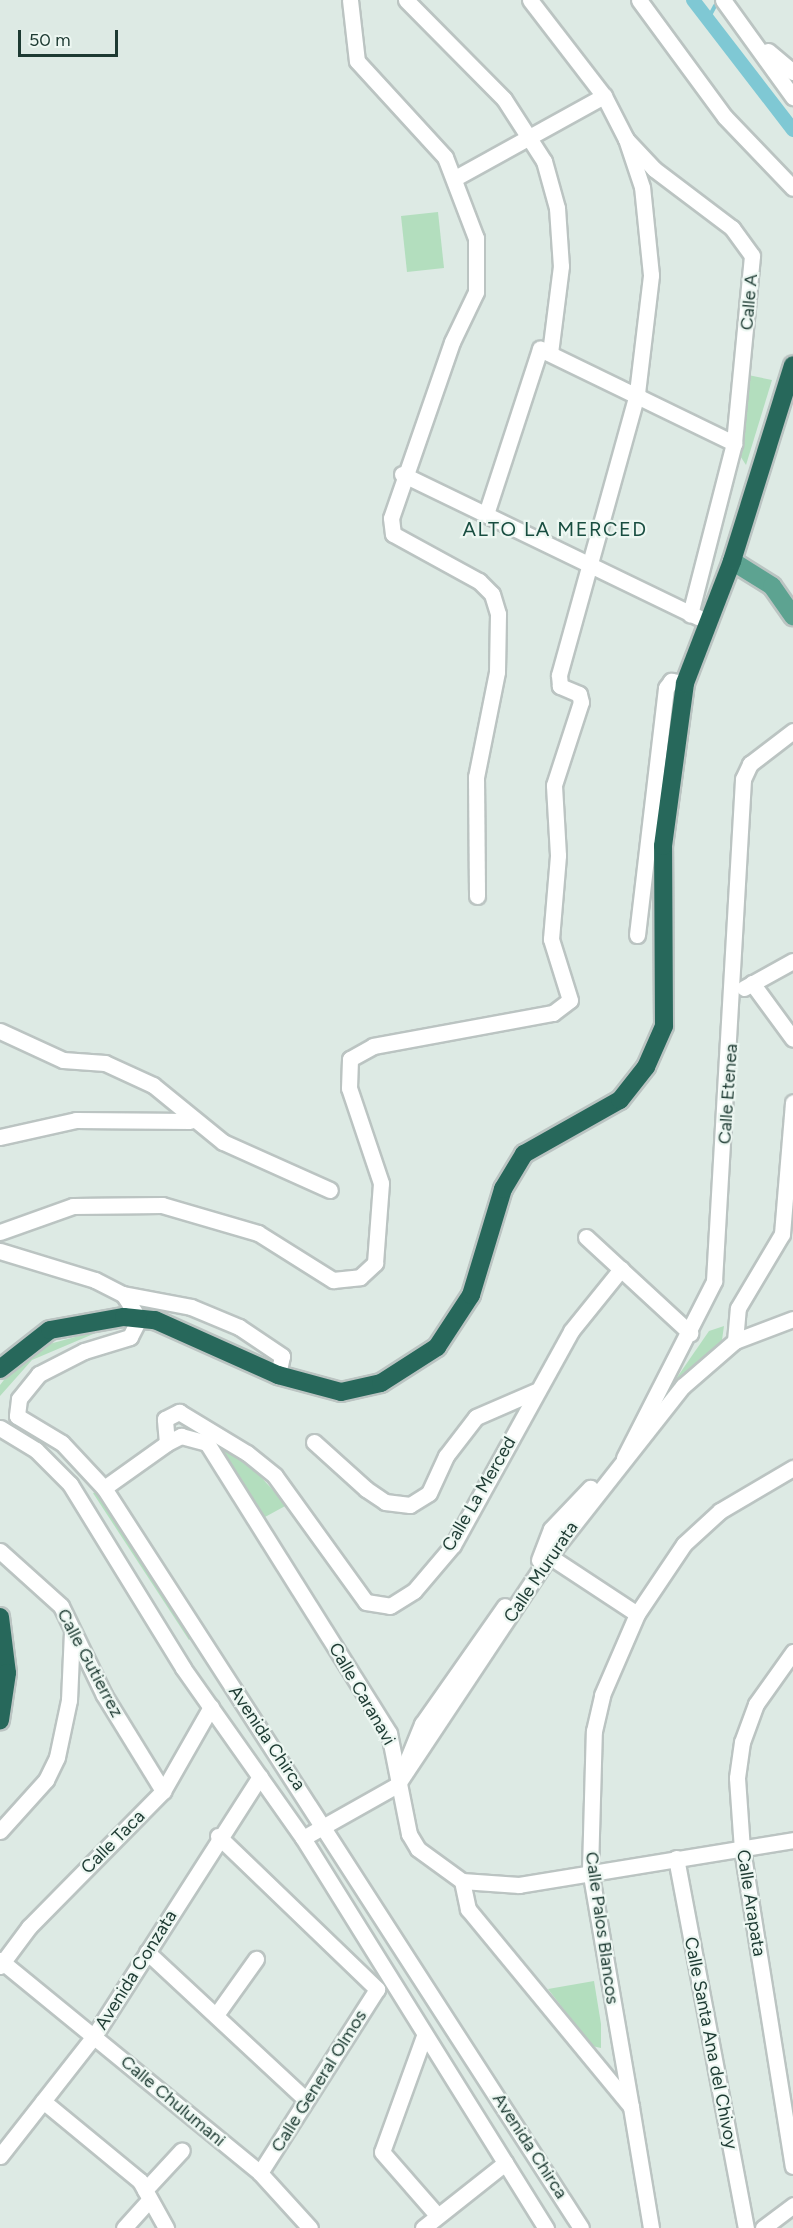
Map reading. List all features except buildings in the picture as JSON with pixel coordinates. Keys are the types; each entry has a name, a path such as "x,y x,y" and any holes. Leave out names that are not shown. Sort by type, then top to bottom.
{"highway":[{"path":"0,1369 50,1330 139,1319 155,1320 278,1375 315,1388 361,1390 406,1371 437,1347 471,1295 503,1189 524,1154 604,1112 646,1067 664,1026 666,1000 663,846 685,683 698,617 732,561 793,365"},
{"path":"0,1617 7,1673 0,1720"}],"main road":[{"path":"732,561 772,586 793,616"}],"street":[{"path":"350,0 357,61 434,141 457,177 476,238 476,292 402,474 391,519 393,534 479,581 492,594 498,614 497,672 476,777 477,896"},
{"path":"406,0 482,74 533,137 557,208 560,298 550,353"},
{"name":"Calle A","path":"530,0 604,96 626,139 654,169 732,228 752,256 734,443 698,617"},
{"path":"639,0 725,117 793,188"},
{"path":"723,0 793,97"},
{"path":"750,35 793,72"},
{"path":"457,177 604,96"},
{"path":"0,1232 73,1206 162,1205 258,1233 333,1280 369,1272 379,1244 381,1183 349,1088 350,1059 374,1046 553,1014 570,1000 551,939 558,855 555,785 581,702 579,694 560,686 559,675 637,393 651,275 642,187 626,139"},
{"path":"486,514 540,349 637,393 734,443"},
{"path":"402,474 590,568 698,617"},
{"path":"637,935 666,688 671,681 685,683"},
{"name":"Calle Etenea","path":"624,1458 690,1333 714,1281 718,1251 734,994 743,779 750,764 793,731"},
{"path":"734,994 793,961"},
{"path":"752,983 793,1039"},
{"path":"0,1030 63,1060 105,1063 153,1085 177,1100 190,1121 251,1158 330,1190"},
{"path":"735,1341 738,1308 777,1251 784,1225 793,1102"},
{"path":"0,1137 76,1120 190,1121"},
{"path":"586,1237 690,1333"},
{"path":"0,1251 123,1294 190,1308 239,1327 282,1356 278,1375"},
{"name":"Calle La Merced","path":"167,1443 165,1419 179,1412 247,1453 281,1483 366,1602 390,1606 414,1591 453,1545 571,1331 621,1269"},
{"path":"123,1294 139,1319"},
{"name":"Avenida Chirca","path":"139,1319 130,1337 57,1363 25,1389 17,1416 50,1436 90,1468 104,1488 327,1828 581,2228"},
{"name":"Calle Mururata","path":"303,1838 327,1828 397,1785 549,1556 683,1386 735,1341 793,1319"},
{"path":"314,1442 366,1490 385,1502 410,1505 429,1493 446,1455 476,1418 536,1391"},
{"name":"Avenida Chirca","path":"0,1428 50,1464 70,1484 212,1707 303,1838 424,2036 546,2228"},
{"path":"50,1436 50,1464"},
{"name":"Calle Caranavi","path":"104,1488 167,1443 181,1436 207,1443 389,1733 400,1808 418,1849 462,1881"},
{"path":"397,1785 422,1724 543,1554 551,1529 631,1441"},
{"name":"Calle Palos Blancos","path":"631,2107 590,1870 594,1731 605,1686 637,1614 684,1544 720,1511 793,1468"},
{"name":"Calle Gutierrez","path":"0,1551 54,1597 163,1791"},
{"path":"549,1556 637,1614"},
{"path":"0,1831 46,1780 57,1757 69,1700 72,1629"},
{"name":"Calle Arapata","path":"793,1652 756,1704 742,1742 736,1778 742,1850 793,2166"},
{"name":"Calle Taca","path":"1,1962 29,1927 163,1791 212,1707"},
{"name":"Avenida Conzata","path":"0,2156 94,2036 218,1836 260,1776"},
{"name":"Calle General Olmos","path":"218,1836 377,1989 260,2173"},
{"path":"651,2228 631,2107 468,1909 462,1881 519,1885 590,1870 742,1850 793,1840"},
{"name":"Calle Santa Ana del Chivoy","path":"676,1858 746,2228"},
{"path":"147,1952 306,2100"},
{"path":"216,2015 256,1959"},
{"name":"Calle Chulumani","path":"1,1962 260,2173 310,2228"},
{"path":"424,2036 382,2152 437,2215"},
{"path":"43,2101 147,2195 166,2228"},
{"path":"124,2228 182,2150"},
{"path":"423,2228 505,2163"},
{"path":"763,2228 793,2205"}],"green space":[{"path":"438,212 444,268 407,272 401,216"},
{"path":"748,375 772,380 746,465 737,451"},
{"path":"724,1326 722,1340 658,1405 709,1331"},
{"path":"105,1329 32,1360 0,1396 0,1385 11,1371 38,1347"},
{"path":"198,1428 243,1458 287,1505 265,1517"},
{"path":"98,1491 191,1638 189,1640 93,1493"},
{"path":"594,1981 601,2024 601,2048 592,2046 548,1989"}],"waterway":[{"path":"693,0 793,130"},
{"path":"708,19 715,6"}],"district":[{"name":"ALTO LA MERCED","path":"555,529"}]}
